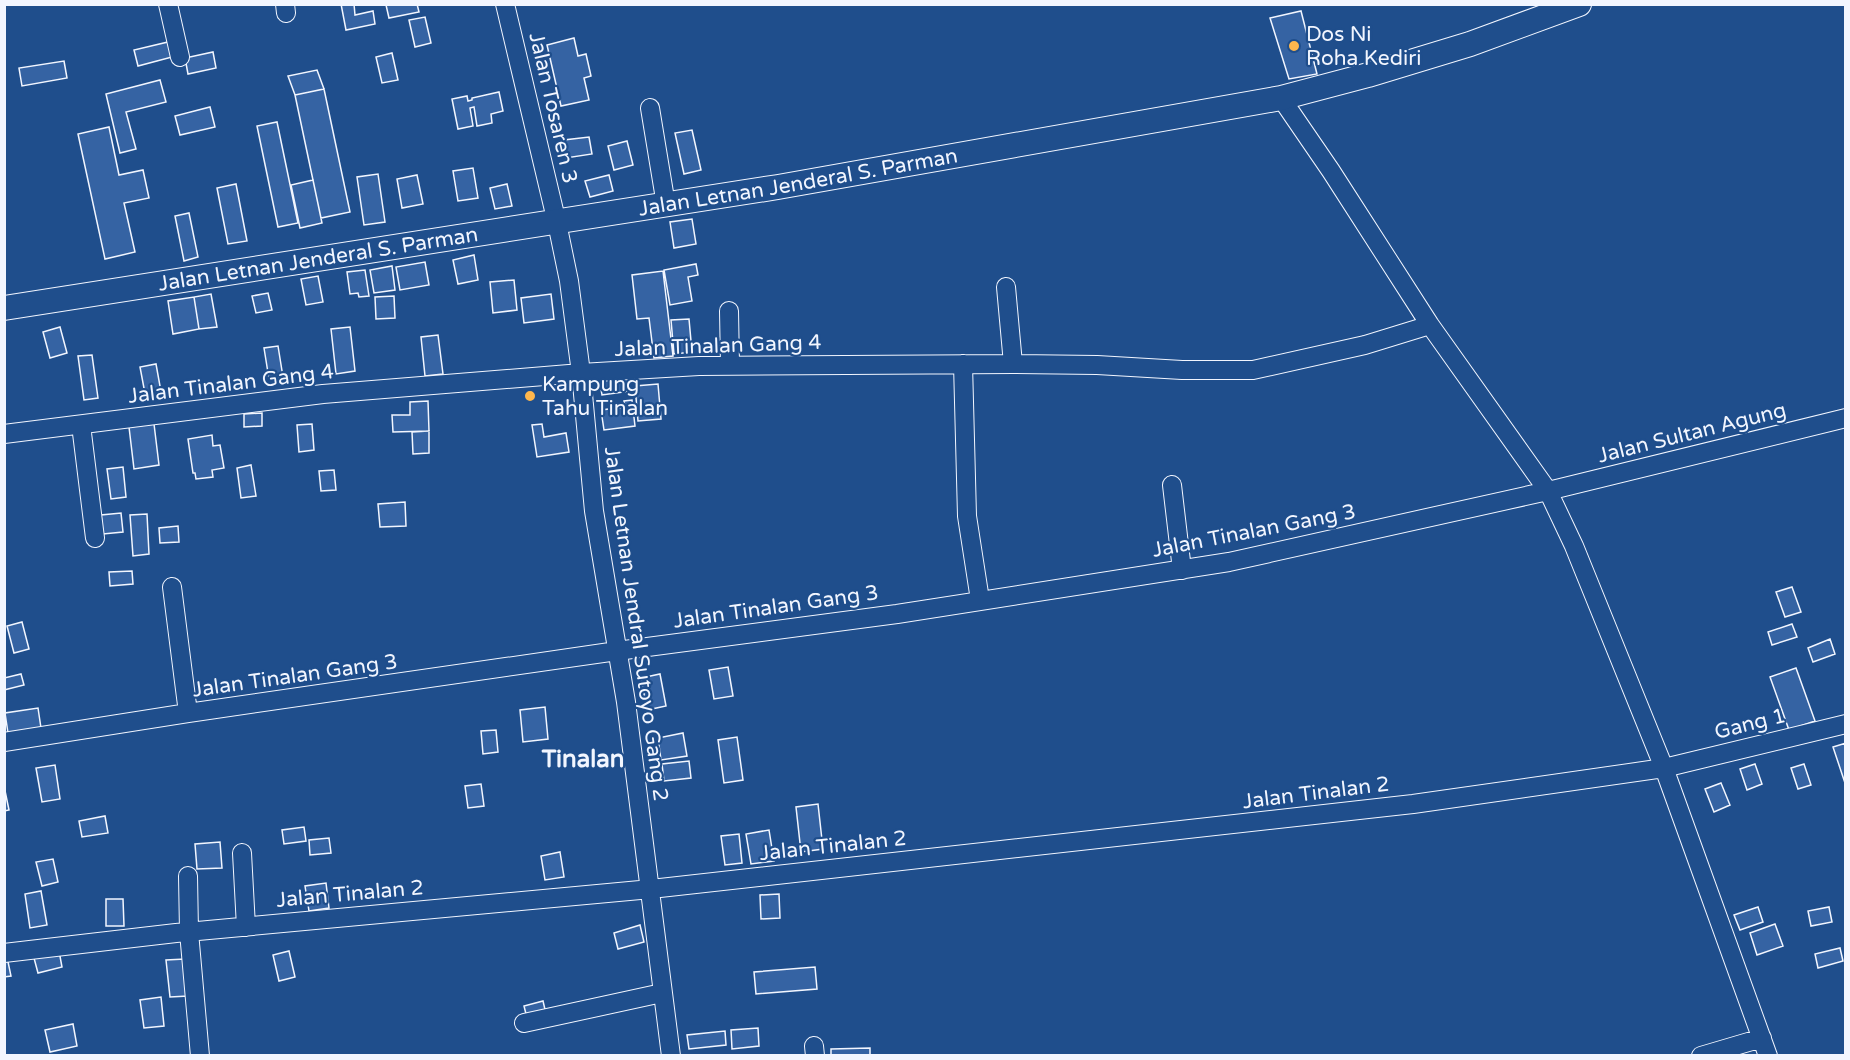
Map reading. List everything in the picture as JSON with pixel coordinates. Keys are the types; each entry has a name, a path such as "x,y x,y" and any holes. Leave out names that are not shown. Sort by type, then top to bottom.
{"main road":[{"name":"Jalan Letnan Jenderal S. Parman","path":"4,308 778,187 1281,98 1470,44 1579,4"}],"street":[{"path":"168,4 180,57"},
{"name":"Jalan Tosaren 3","path":"505,4 557,223"},
{"path":"1281,98 1430,325 1548,491 1574,546 1664,768 1765,1047 1701,1056"},
{"path":"650,108 666,205"},
{"name":"Jalan Letnan Jendral Sutoyo Gang 2","path":"557,223 582,373 594,511 626,702 671,1056"},
{"path":"1006,287 1013,364"},
{"path":"729,311 730,365"},
{"name":"Jalan Tinalan Gang 4","path":"4,434 323,394 582,373 730,365 1013,364 1253,370 1365,345 1430,325"},
{"path":"963,364 967,516 980,600"},
{"name":"Jalan Sultan Agung","path":"1548,491 1845,418"},
{"path":"81,425 95,538"},
{"path":"1172,485 1182,570"},
{"name":"Jalan Tinalan Gang 3","path":"4,742 617,651 897,614 1182,570 1270,554 1548,491"},
{"path":"172,587 188,713"},
{"name":"Gang 1","path":"1664,768 1845,724"},
{"name":"Jalan Tinalan 2","path":"4,953 189,932 651,889 1413,804 1664,768"},
{"path":"242,853 246,927"},
{"path":"188,876 189,932 200,1056"},
{"path":"524,1023 662,993"}],"building":[{"path":"341,4 354,4 355,15 373,11 375,24 346,30"},
{"path":"417,4 419,12 389,18 386,5"},
{"name":"Dos Ni Roha Kediri","path":"1301,11 1317,74 1289,79 1270,18"},
{"path":"425,17 431,43 415,47 409,20"},
{"path":"574,38 578,56 586,54 591,76 584,78 589,100 561,106 547,45"},
{"path":"168,42 172,57 138,66 134,50"},
{"path":"213,52 216,68 188,74 185,58"},
{"path":"392,53 398,80 382,83 376,57"},
{"path":"64,61 67,78 22,86 19,68"},
{"path":"317,70 324,89 295,95 288,76"},
{"path":"160,80 166,102 126,112 136,149 120,153 106,94"},
{"path":"324,89 350,212 321,218 295,95"},
{"path":"499,92 503,111 491,114 492,123 477,126 474,107 470,108 473,126 458,129 452,99 467,96 468,101"},
{"path":"210,107 215,127 180,135 175,116"},
{"path":"277,122 298,223 278,227 257,126"},
{"path":"109,127 119,175 143,170 149,198 124,203 135,252 105,259 78,134"},
{"path":"692,130 701,170 684,174 675,133"},
{"path":"589,137 592,154 566,158 564,140"},
{"path":"627,141 633,165 614,170 608,146"},
{"path":"473,168 478,198 458,201 453,171"},
{"path":"378,174 385,222 364,225 357,177"},
{"path":"417,175 423,204 402,208 397,179"},
{"path":"609,175 613,191 590,197 585,181"},
{"path":"313,180 322,223 300,228 291,185"},
{"path":"236,184 247,241 228,244 217,188"},
{"path":"507,184 512,206 495,209 490,188"},
{"path":"189,213 198,257 184,261 175,216"},
{"path":"692,219 696,244 674,248 670,222"},
{"path":"474,255 478,280 458,284 453,260"},
{"path":"425,262 429,285 400,290 396,267"},
{"path":"696,264 698,275 688,277 692,301 670,305 664,270"},
{"path":"392,266 395,290 374,293 370,270"},
{"path":"365,270 369,296 359,297 358,293 350,294 347,272"},
{"path":"663,271 673,356 654,358 649,318 637,319 632,275"},
{"path":"318,276 323,302 306,305 301,279"},
{"path":"514,280 517,310 493,313 490,282"},
{"path":"268,293 272,310 256,313 252,296"},
{"path":"211,294 217,327 199,329 194,297"},
{"path":"551,294 554,319 524,323 521,298"},
{"path":"394,296 395,318 376,319 375,297"},
{"path":"194,297 199,329 173,334 168,301"},
{"path":"689,319 692,352 674,354 671,320"},
{"path":"60,327 67,353 50,358 43,332"},
{"path":"350,327 355,371 336,374 331,329"},
{"path":"438,335 443,374 425,376 421,337"},
{"path":"278,346 283,377 269,379 264,348"},
{"path":"92,355 98,398 84,400 78,356"},
{"path":"156,364 162,397 146,399 140,367"},
{"path":"627,373 630,391 602,395 599,377"},
{"path":"658,384 661,419 638,421 635,386"},
{"path":"632,400 635,426 604,430 601,410 625,407 624,401"},
{"path":"428,401 429,431 393,432 392,415 410,415 410,402"},
{"path":"262,413 262,426 244,427 244,414"},
{"path":"154,424 159,465 134,469 129,427"},
{"path":"312,424 314,450 299,452 297,425"},
{"path":"542,424 544,437 566,433 569,452 537,457 532,425"},
{"path":"429,431 429,453 413,454 412,432"},
{"path":"212,435 213,446 220,445 224,468 212,470 213,477 196,479 188,439"},
{"path":"251,465 256,496 241,498 237,468"},
{"path":"123,467 126,497 111,499 107,469"},
{"path":"334,470 336,490 321,491 319,471"},
{"path":"405,502 406,526 380,527 378,504"},
{"path":"121,513 123,532 103,534 101,515"},
{"path":"147,514 149,554 133,556 130,515"},
{"path":"178,526 179,542 160,543 159,528"},
{"path":"132,571 133,584 110,586 109,572"},
{"path":"1792,587 1801,612 1785,617 1776,592"},
{"path":"22,622 29,649 14,653 7,626"},
{"path":"1792,624 1797,637 1772,645 1768,632"},
{"path":"1830,639 1835,654 1813,662 1808,648"},
{"path":"728,667 733,696 714,699 709,670"},
{"path":"1796,668 1815,721 1789,730 1770,677"},
{"path":"21,674 24,685 4,690 4,678"},
{"path":"660,674 666,706 647,710 641,678"},
{"path":"545,707 548,739 523,742 520,710"},
{"path":"38,708 41,728 8,733 5,713"},
{"path":"496,730 498,752 483,754 481,731"},
{"path":"683,733 687,756 661,760 658,738"},
{"path":"737,737 743,780 724,783 718,740"},
{"path":"1846,743 1846,786 1833,747"},
{"path":"689,761 691,778 664,781 662,764"},
{"path":"1755,764 1762,784 1747,790 1740,769"},
{"path":"1804,764 1811,785 1798,789 1791,768"},
{"path":"55,765 60,799 42,802 36,768"},
{"path":"1721,783 1730,805 1714,812 1705,789"},
{"path":"481,784 484,806 468,808 465,786"},
{"path":"4,786 9,810 4,811"},
{"path":"818,804 823,849 801,852 796,807"},
{"path":"105,816 108,833 82,837 79,821"},
{"path":"304,827 306,841 284,844 282,830"},
{"path":"769,830 774,861 751,864 746,834"},
{"path":"739,834 742,863 725,865 721,836"},
{"path":"329,838 331,853 310,855 309,840"},
{"path":"220,842 222,868 197,869 195,844"},
{"path":"560,852 564,877 545,880 541,856"},
{"path":"53,859 58,882 42,886 36,862"},
{"path":"326,883 329,908 309,911 305,886"},
{"path":"41,891 47,925 30,928 25,894"},
{"path":"779,894 780,918 761,919 760,895"},
{"path":"106,899 123,899 124,926 106,926"},
{"path":"1758,907 1763,922 1740,930 1734,915"},
{"path":"1829,907 1832,922 1811,926 1808,911"},
{"path":"1775,924 1783,946 1757,955 1750,933"},
{"path":"640,925 644,942 618,949 614,933"},
{"path":"1840,948 1843,961 1818,968 1815,954"},
{"path":"59,951 62,967 38,973 34,958"},
{"path":"289,951 295,977 279,981 273,955"},
{"path":"7,957 11,976 4,977 4,958"},
{"path":"185,959 188,996 170,997 166,960"},
{"path":"815,967 817,989 756,994 754,972"},
{"path":"161,997 164,1026 144,1028 140,1000"},
{"path":"543,1001 547,1018 528,1022 524,1006"},
{"path":"73,1024 77,1046 50,1052 45,1030"},
{"path":"758,1028 759,1046 732,1049 731,1030"},
{"path":"725,1031 726,1045 689,1049 687,1035"},
{"path":"870,1048 870,1056 831,1056 831,1049"}],"place":[{"name":"Dos Ni Roha Kediri","path":"1294,46"},
{"name":"Kampung Tahu Tinalan","path":"530,396"}],"district":[{"name":"Tinalan","path":"583,759"}]}
